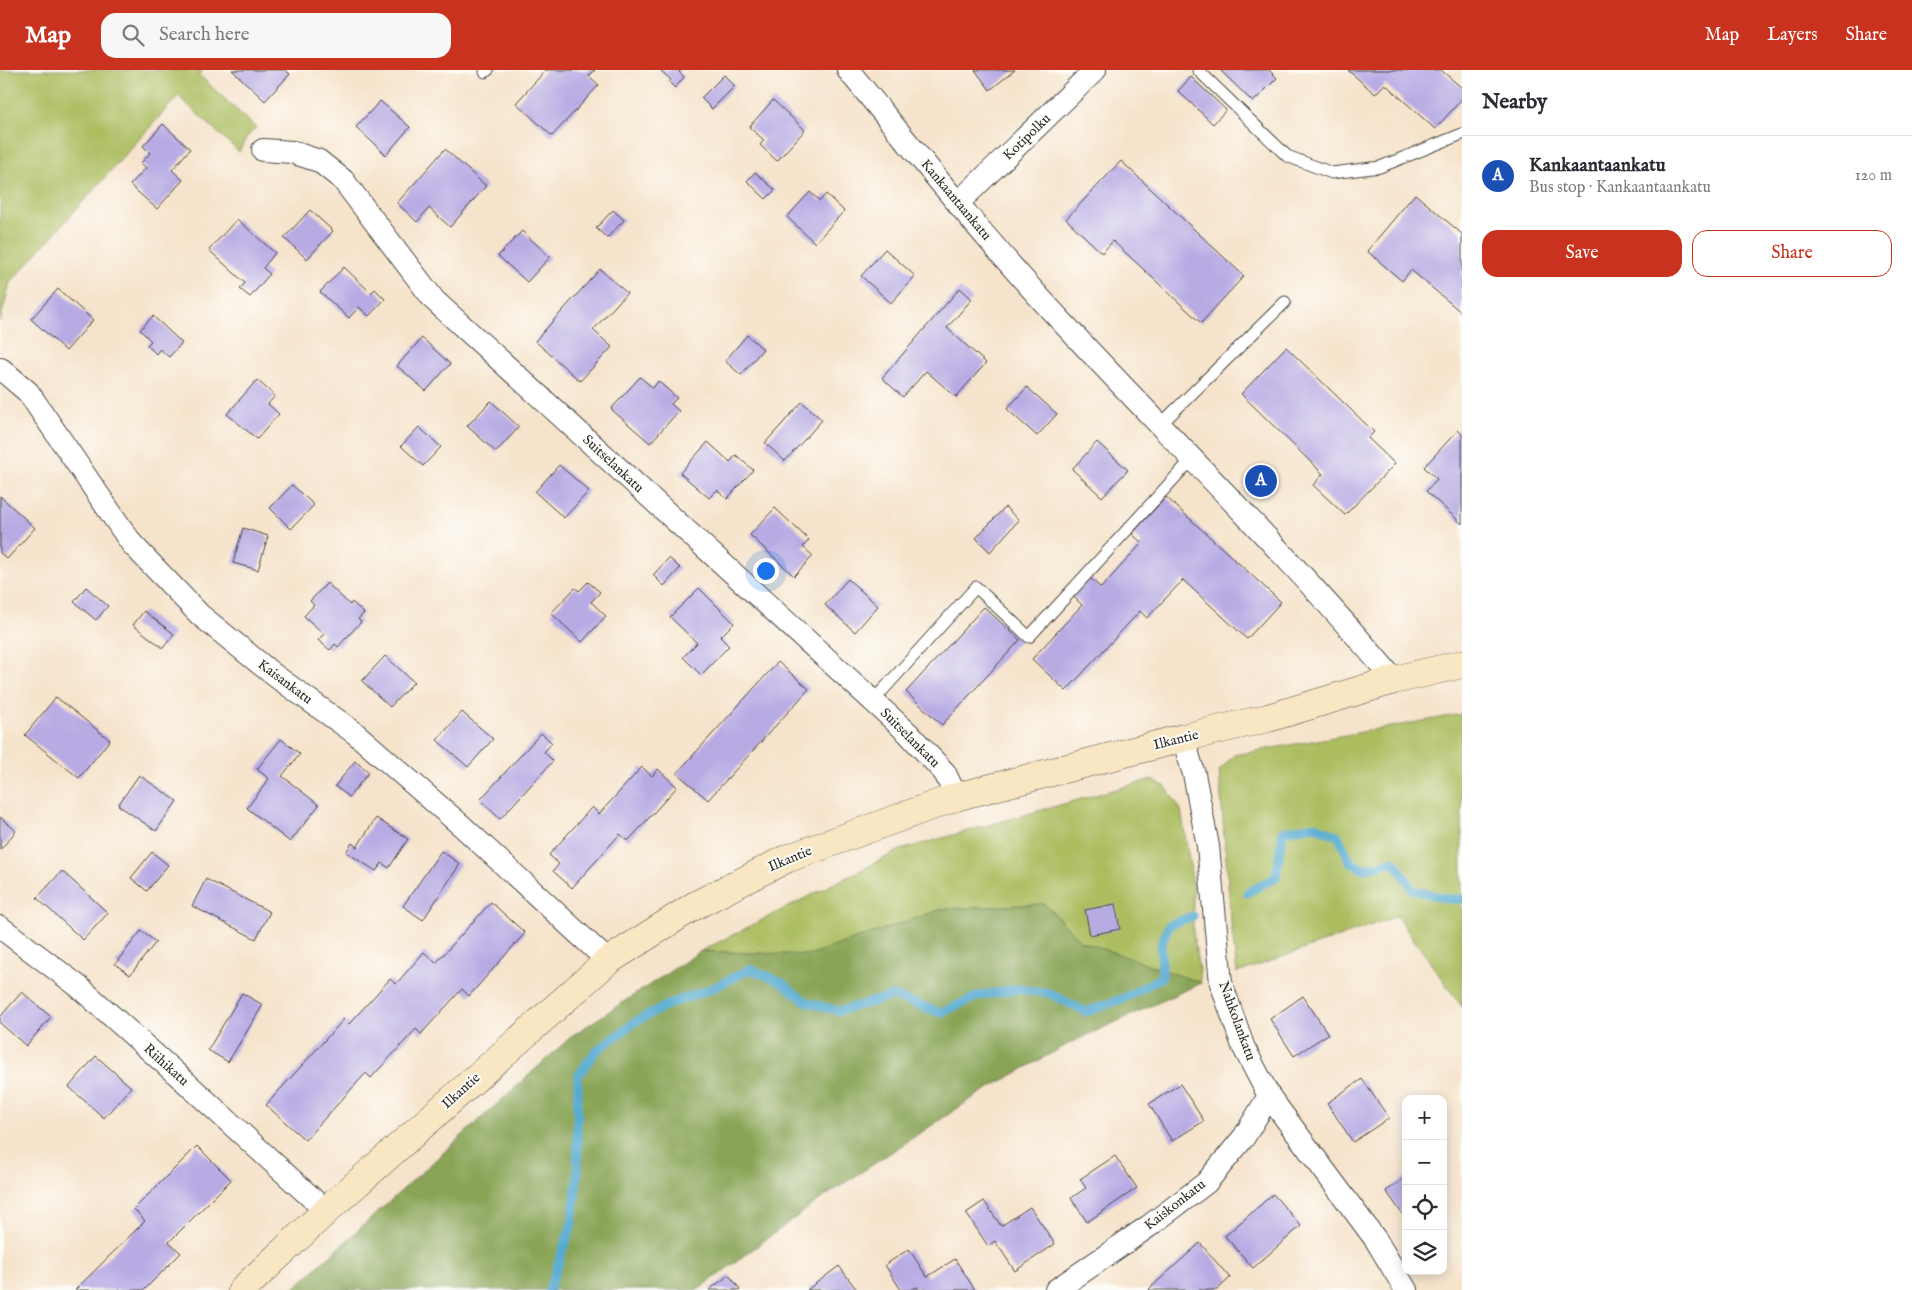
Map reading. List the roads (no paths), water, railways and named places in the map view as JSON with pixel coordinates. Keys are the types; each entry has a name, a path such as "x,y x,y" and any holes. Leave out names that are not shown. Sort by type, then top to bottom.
{"main road":[{"name":"Ilkantie","path":"242,1290 326,1211 608,961 694,906 786,859 956,797 1268,718 1394,680 1462,664"}],"street":[{"name":"Kankaantaankatu","path":"848,70 958,203 1062,322 1347,624 1394,680"},
{"name":"Kotipolku","path":"958,203 1095,70"},
{"name":"Suitselankatu","path":"263,150 292,152 319,161 343,180 434,300 908,733 945,774 956,797"},
{"name":"Kaisankatu","path":"1,369 28,392 132,544 200,616 274,675 355,733 463,827 608,961"},
{"name":"Nahkolankatu","path":"1183,738 1194,774 1208,846 1221,983 1243,1046 1270,1096 1376,1240 1406,1290"},
{"name":"Riihikatu","path":"0,927 78,986 326,1211"},
{"name":"Kaiskonkatu","path":"1056,1290 1149,1226 1206,1183 1244,1137 1270,1096"}],"lane":[{"path":"1198,70 1287,156 1332,173 1380,167 1462,134"},
{"path":"1160,425 1285,302"},
{"path":"873,701 976,587 1029,637 1192,460"}],"waterway":[{"path":"1247,893 1276,877 1283,831 1315,826 1338,836 1351,863 1365,869 1394,861 1413,890 1448,899 1462,899"},
{"path":"549,1290 572,1223 578,1171 578,1076 595,1052 638,1020 672,1003 713,988 750,969 781,982 806,1002 839,1011 893,996 941,1013 978,996 1017,989 1049,993 1086,1012 1124,998 1162,977 1161,945 1169,925 1193,916"}],"place":[{"name":"Kankaantaankatu","path":"1261,481"}]}
